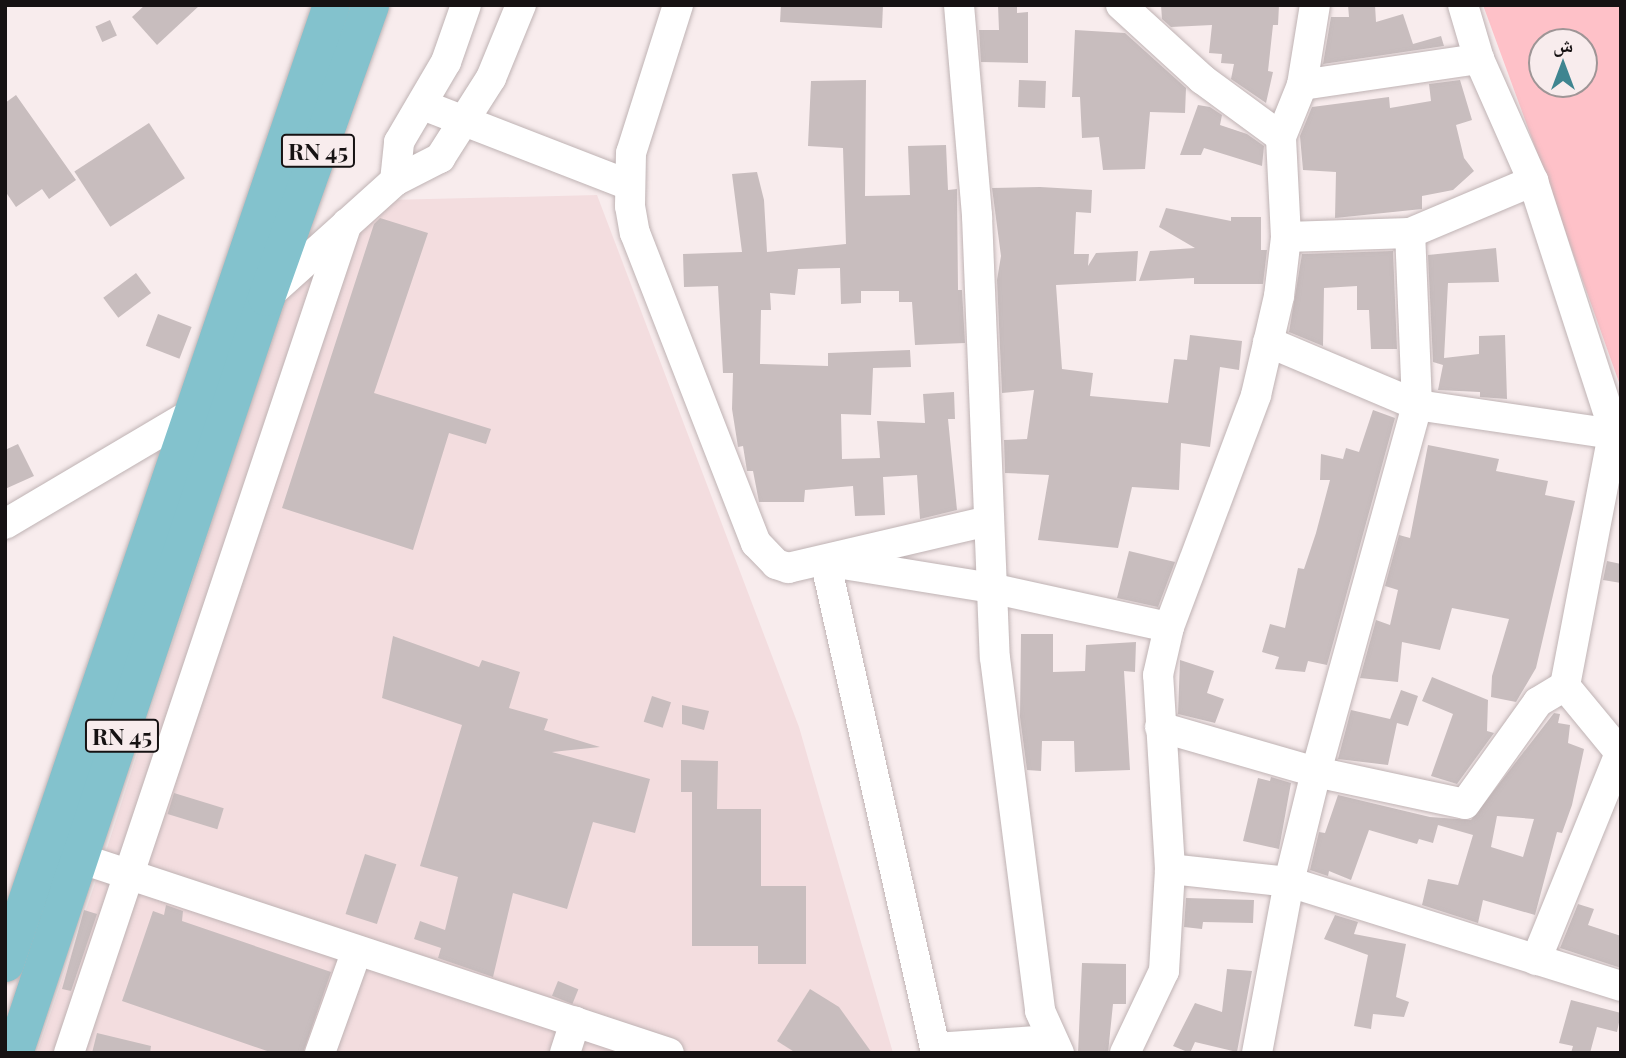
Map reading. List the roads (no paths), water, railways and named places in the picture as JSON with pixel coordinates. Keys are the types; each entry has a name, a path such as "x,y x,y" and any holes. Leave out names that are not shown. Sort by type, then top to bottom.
{"main road":[{"name":"RN 45","path":"14,1053 82,859 331,5"},
{"name":"RN 45","path":"5,963 46,846 211,415 266,297 370,5"},
{"path":"46,846 82,859"}],"street":[{"path":"395,181 399,142 446,62 466,5"},
{"path":"266,297 395,181 440,158 491,78 521,5"},
{"path":"678,5 631,153 627,184 635,233 750,532 776,564 788,568 988,522"},
{"path":"825,561 935,1048 1055,1046 1040,1011 1019,873 991,588 977,215 959,5"},
{"path":"1121,5 1202,79 1281,137"},
{"path":"1125,1053 1164,971 1170,869 1158,675 1169,627 1256,395 1286,237 1281,137 1302,85 1315,5"},
{"path":"1160,727 1316,772 1465,804 1538,702 1565,686 1617,443 1533,181 1479,59 1463,5"},
{"path":"1302,85 1479,59"},
{"path":"423,105 627,184"},
{"path":"1286,237 1410,233 1533,181"},
{"path":"69,1053 347,223"},
{"path":"1257,1053 1289,882 1316,772 1417,405 1410,233"},
{"path":"1268,342 1417,405 1617,443"},
{"path":"5,524 211,415"},
{"path":"825,561 991,588 1169,627"},
{"path":"1536,961 1621,753 1565,686"},
{"path":"82,859 669,1053"},
{"path":"1170,869 1289,882 1621,986"},
{"path":"320,1053 357,950"},
{"path":"565,1053 575,1021"}]}
